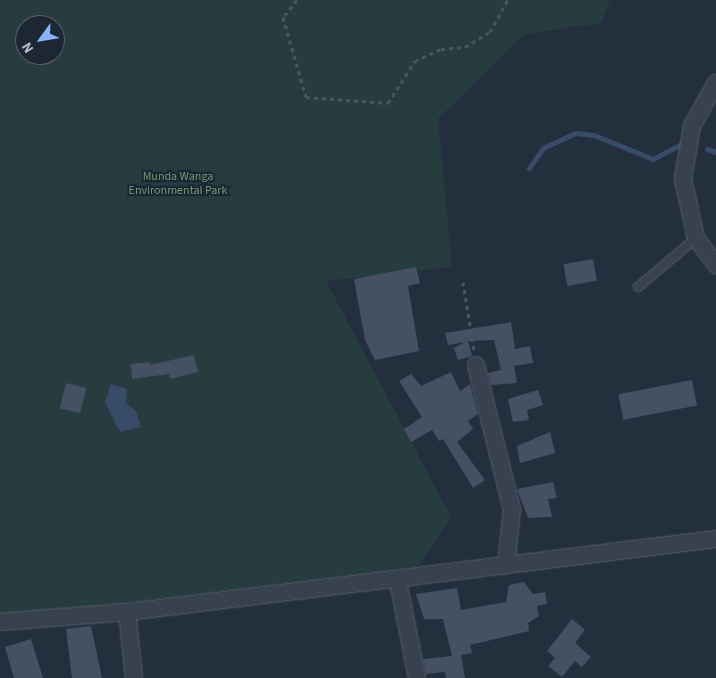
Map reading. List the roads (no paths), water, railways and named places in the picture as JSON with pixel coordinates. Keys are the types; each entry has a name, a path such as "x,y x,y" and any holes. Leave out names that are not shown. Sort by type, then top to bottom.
{"street":[{"path":"716,83 692,126 683,178 696,238 716,266"},
{"path":"476,366 512,509 506,566"},
{"path":"0,622 127,612 398,581 716,539"},
{"path":"398,581 417,678"},
{"path":"127,612 134,678"}],"lane":[{"path":"638,287 696,238"}],"water":[{"path":"111,384 127,389 126,403 136,411 141,427 121,432 117,427 105,402"}],"waterway":[{"path":"529,168 543,148 575,133 594,135 653,159 681,144"},
{"path":"707,149 716,152"}],"park label":[{"name":"Munda Wanga Environmental Park","path":"178,184"}]}
